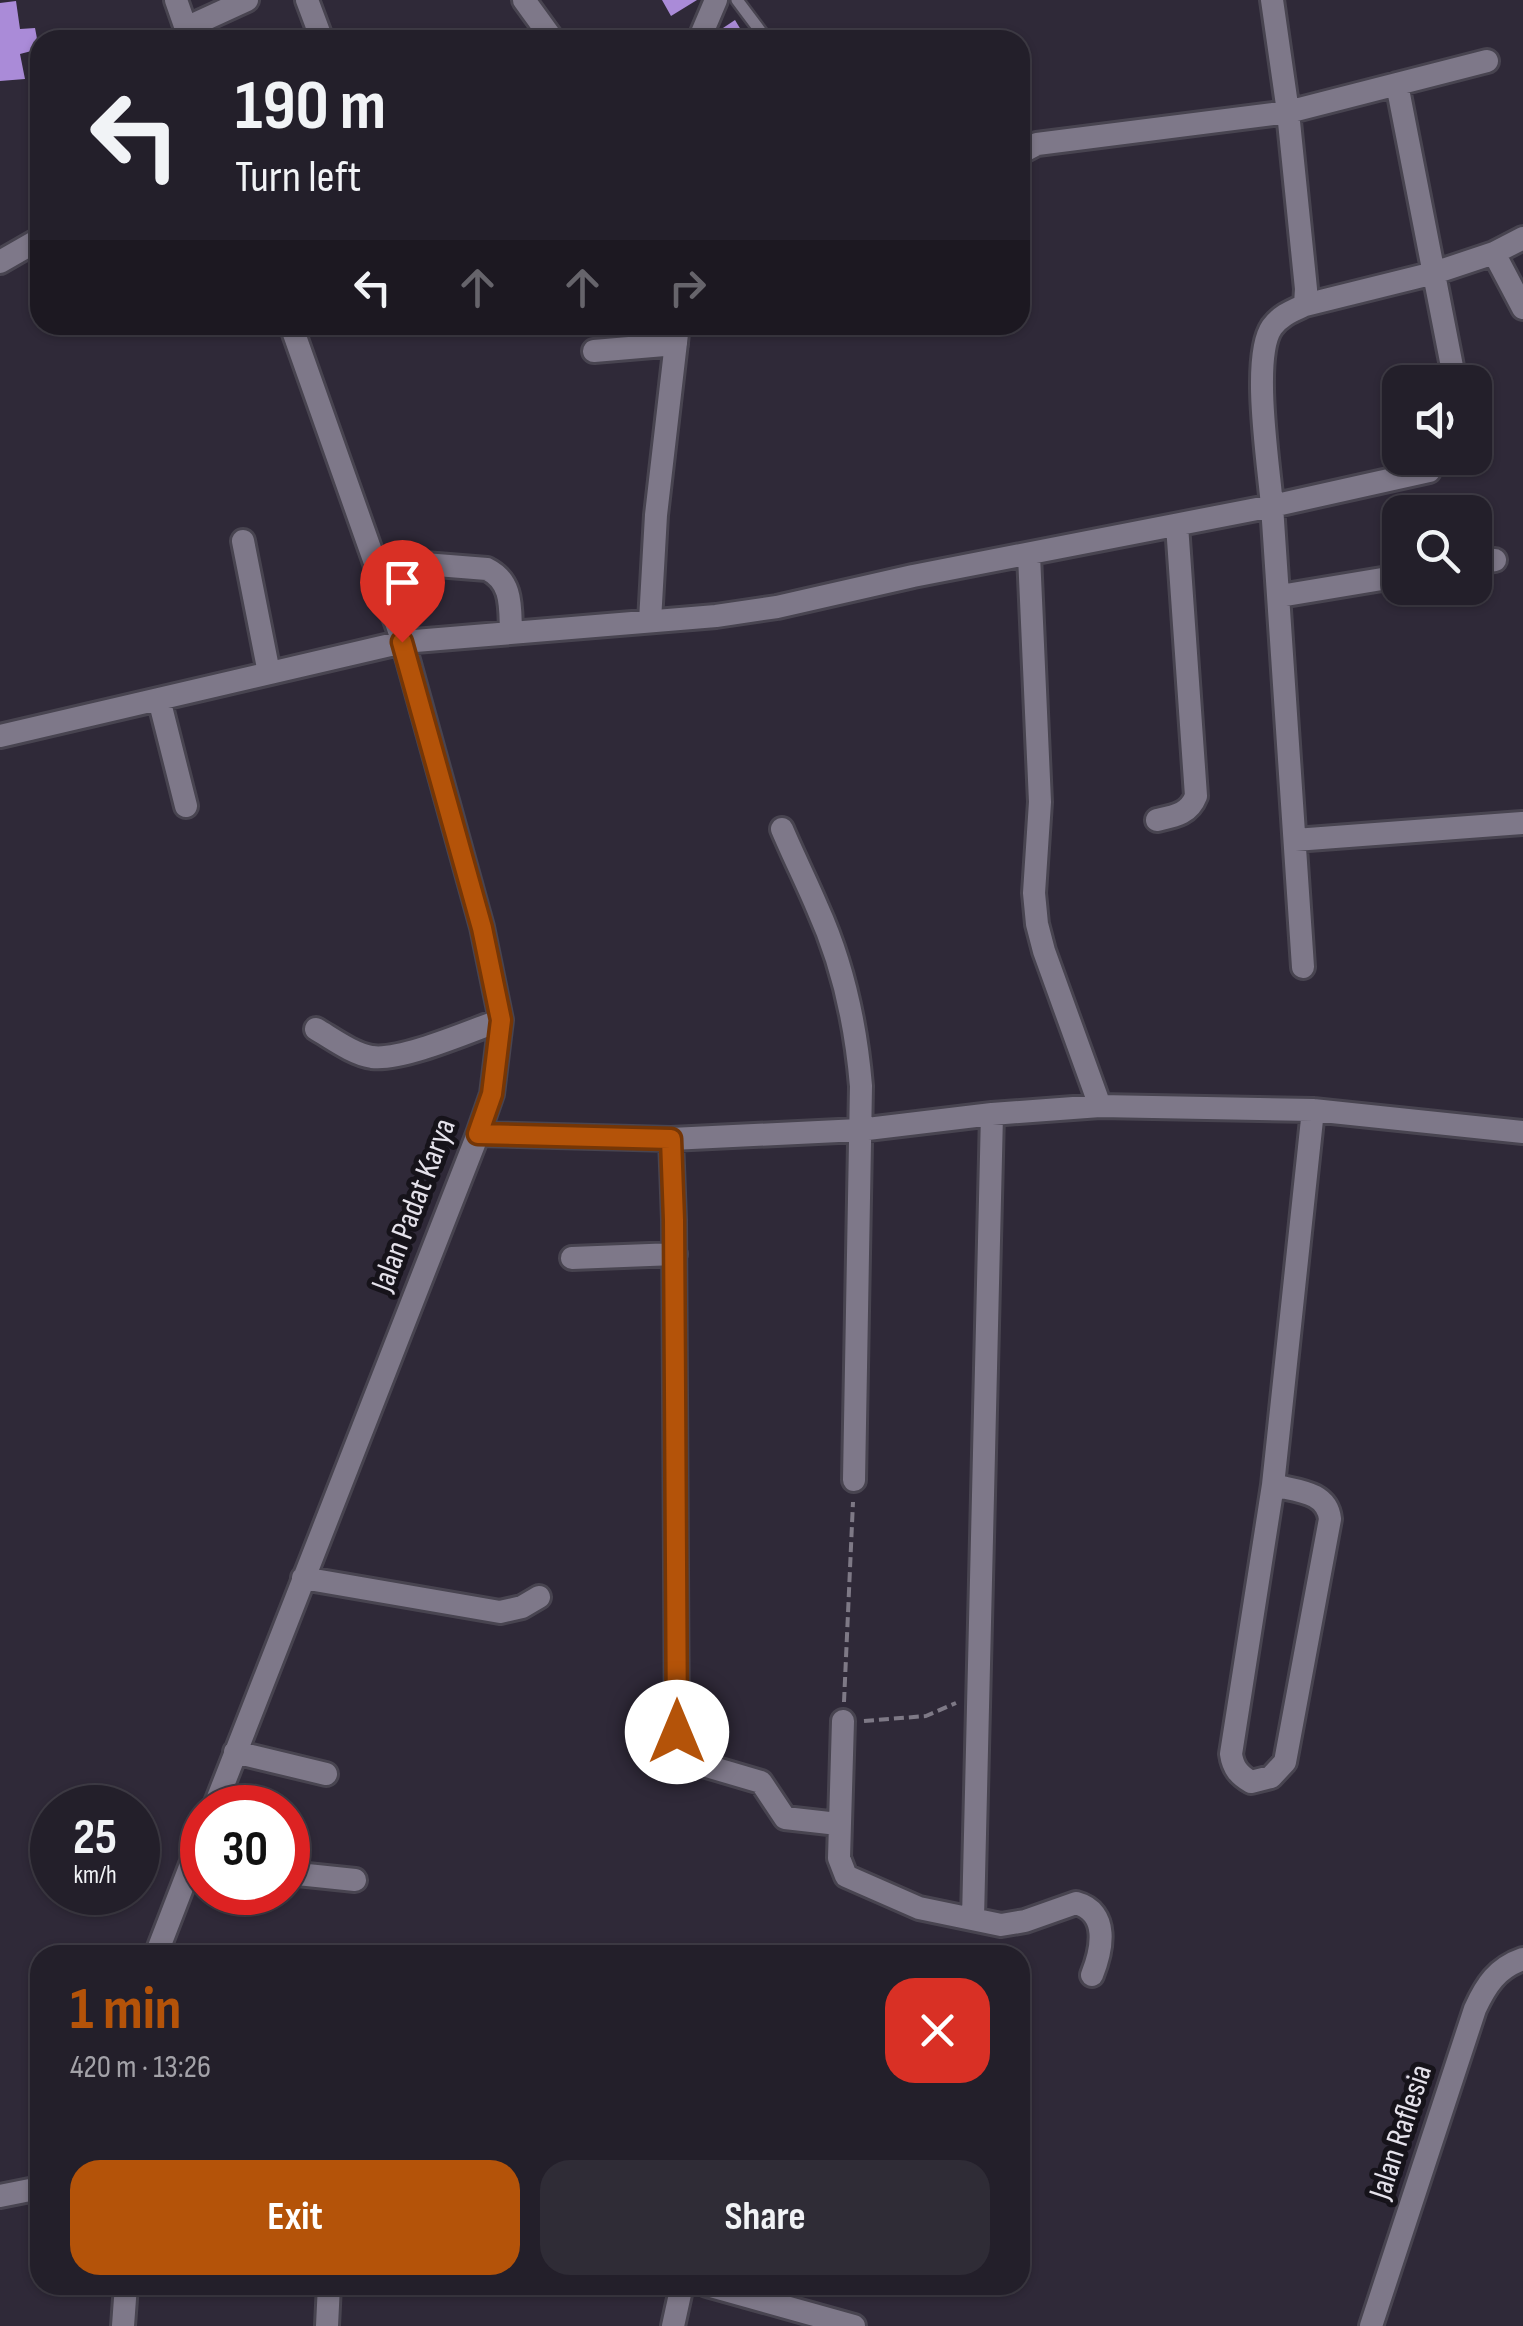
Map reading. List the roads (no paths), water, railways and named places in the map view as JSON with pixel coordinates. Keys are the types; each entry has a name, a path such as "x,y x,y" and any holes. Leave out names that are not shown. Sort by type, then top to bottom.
{"street":[{"path":"176,0 187,30"},
{"path":"195,30 246,0"},
{"path":"307,0 318,30"},
{"path":"524,0 546,30"},
{"path":"703,30 716,0"},
{"path":"1272,0 1306,268 1305,305"},
{"path":"1030,148 1288,112 1487,62"},
{"path":"1398,84 1451,365"},
{"path":"1303,967 1262,371 1264,346 1271,329 1283,316 1305,305 1434,273 1494,253 1523,238"},
{"path":"0,262 30,245"},
{"path":"1494,253 1523,308"},
{"name":"Jalan Padat Karya","path":"223,1785 478,1134 492,1094 501,1020 482,928 402,642 295,335"},
{"path":"594,351 672,335"},
{"path":"650,621 656,515 677,335"},
{"path":"0,736 402,642 716,616 777,607 1412,475"},
{"path":"1157,820 1182,814 1196,796 1177,526"},
{"path":"243,540 268,673"},
{"path":"1028,555 1040,802 1034,894 1037,924 1100,1106"},
{"path":"374,560 487,569 496,573 508,590 511,632"},
{"path":"1280,596 1382,579"},
{"path":"159,699 186,806"},
{"path":"1295,840 1522,823"},
{"path":"782,830 819,910 852,1014 861,1086 854,1480"},
{"path":"316,1029 374,1057 418,1048 501,1020"},
{"path":"478,1134 671,1139 859,1130 1100,1106 1313,1110 1523,1132"},
{"path":"1273,1486 1318,1497 1327,1506 1330,1519 1286,1762 1271,1776 1251,1782 1232,1764 1230,1754 1273,1486 1313,1110"},
{"path":"973,1919 992,1114"},
{"path":"671,1139 679,1751 693,1762 761,1782 785,1818 838,1824"},
{"path":"572,1258 675,1254"},
{"path":"304,1578 500,1612 539,1597"},
{"path":"843,1721 838,1824 839,1858 846,1876 918,1908 1001,1925 1083,1904 1101,1928 1100,1954 1092,1975"},
{"path":"235,1752 326,1774"},
{"path":"310,1875 354,1880"},
{"path":"161,1945 180,1902"},
{"name":"Jalan Raflesia","path":"1371,2326 1475,2009 1488,1982 1515,1962"},
{"path":"0,2196 30,2190"},
{"path":"123,2326 125,2295"},
{"path":"326,2326 328,2295"},
{"path":"673,2326 680,2295"},
{"path":"743,2295 854,2326"}],"lane":[{"path":"737,0 760,30"}]}
